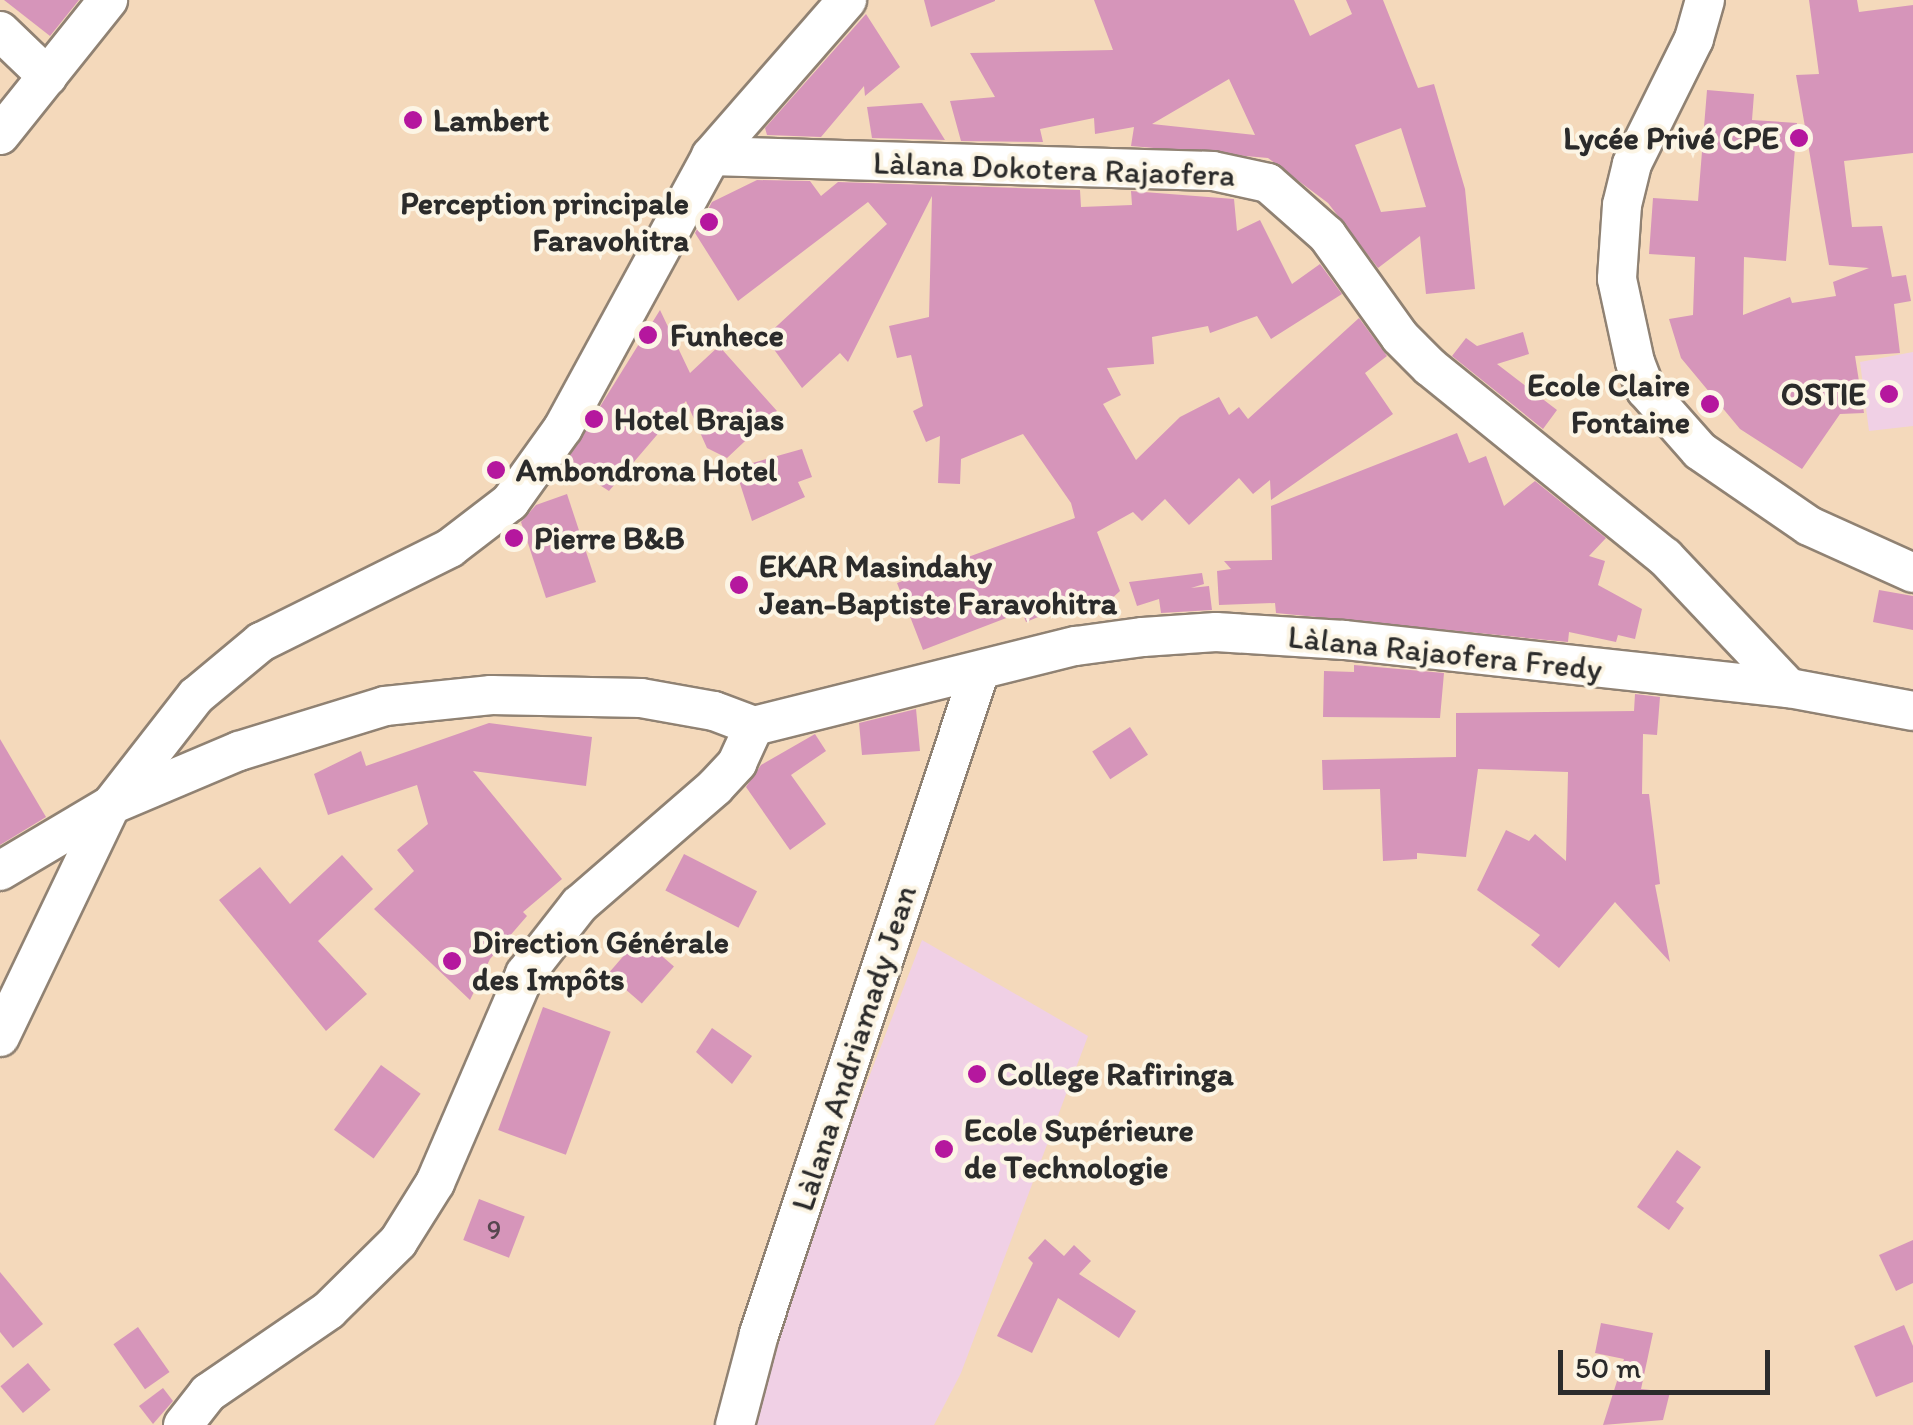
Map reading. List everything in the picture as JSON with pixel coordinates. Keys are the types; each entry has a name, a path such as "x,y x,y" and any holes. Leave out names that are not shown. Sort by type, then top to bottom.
{"street":[{"path":"4,125 48,77 108,0"},
{"path":"0,1038 111,805 196,696 242,654 450,548 510,502 563,428 711,156 847,0"},
{"path":"1705,0 1694,39 1632,164 1622,205 1617,279 1635,362 1668,420 1700,451 1810,526 1913,573"},
{"path":"0,31 48,77"},
{"name":"Làlana Dokotera Rajaofera","path":"711,156 1213,171 1268,184 1328,235 1400,337 1430,366 1664,557 1788,688"},
{"name":"Làlana Rajaofera Fredy","path":"754,726 1076,646 1216,632 1788,688 1913,712"},
{"name":"Làlana Andriamady Jean","path":"735,1425 758,1334 979,673"},
{"path":"1788,688 1913,694"},
{"path":"0,872 111,805 346,715 436,699 641,698 714,710 754,726 737,763 715,787 579,906 525,974 435,1183 398,1242 329,1310 208,1393 183,1425"}],"shaded area":[{"name":"OSTIE","path":"1913,352 1913,426 1869,431 1860,362"},
{"name":"Ecole Supérieure de Technologie","path":"922,940 1088,1036 961,1373 934,1425 752,1425 798,1261"}],"building":[{"path":"4,0 79,0 50,36"},
{"path":"924,0 995,0 995,1 931,27"},
{"path":"1094,0 1294,0 1310,36 1352,14 1346,0 1383,0 1418,88 1434,84 1465,189 1475,289 1426,294 1420,236 1378,268 1328,203 1268,158 1131,146 1134,127 1095,134 1094,118 1040,129 1043,142 961,141 950,101 995,97 970,53 1113,50","holes":["1229,79 1255,135 1152,124","1401,128 1426,207 1381,212 1355,145"]},
{"path":"1809,0 1857,0 1859,12 1913,5 1913,153 1844,161 1852,227 1882,226 1892,277 1906,275 1911,301 1894,304 1900,353 1855,356 1864,413 1840,414 1802,469 1740,429 1681,358 1669,319 1693,315 1695,257 1649,254 1653,198 1698,201 1707,90 1754,94 1752,120 1797,123 1786,261 1744,257 1743,315 1790,297 1792,303 1836,296 1833,282 1869,268 1829,265 1796,75 1819,74"},
{"path":"866,14 900,67 865,96 864,86 821,137 767,135 765,128"},
{"path":"922,103 945,140 872,138 867,107"},
{"path":"757,180 810,181 821,196 838,182 1080,190 1081,207 1132,205 1131,191 1234,199 1237,231 1260,220 1292,284 1320,264 1342,294 1271,339 1257,316 1210,333 1208,326 1152,337 1154,364 1107,368 1121,395 1103,404 1136,460 1180,417 1219,397 1229,415 1239,407 1248,419 1359,318 1387,356 1365,373 1393,414 1271,500 1270,480 1253,494 1239,478 1189,525 1165,499 1142,521 1133,512 1097,532 1120,591 1109,601 1064,618 1060,608 1026,622 1022,612 923,650 897,583 1075,518 1071,503 1023,434 961,459 960,484 938,483 940,436 926,442 913,411 923,406 911,355 897,358 889,326 929,317 932,196 848,362 840,353 802,388 765,337 887,224 868,202 738,301 695,233 712,202"},
{"path":"660,310 690,373 719,346 777,411 727,458 707,448 686,401 609,491 565,463"},
{"path":"1523,332 1529,354 1497,364 1557,410 1543,429 1452,356 1466,338 1477,346"},
{"path":"1457,433 1469,463 1486,456 1504,506 1535,481 1606,538 1589,556 1605,561 1598,585 1642,609 1635,639 1618,635 1616,642 1569,632 1568,642 1276,613 1275,603 1219,605 1217,571 1231,569 1224,561 1272,560 1271,506"},
{"path":"802,449 812,477 798,482 805,497 752,521 735,468"},
{"path":"567,494 596,582 546,598 521,522 536,505"},
{"path":"1202,573 1204,584 1191,588 1209,586 1212,610 1161,613 1159,599 1137,606 1129,582"},
{"path":"1879,590 1913,596 1913,630 1873,622"},
{"path":"1354,665 1444,673 1440,718 1323,717 1324,671 1354,672"},
{"path":"1635,694 1660,697 1657,735 1643,734 1642,794 1649,794 1660,884 1655,885 1670,962 1615,902 1559,968 1531,945 1540,935 1477,890 1506,830 1529,841 1535,834 1566,861 1568,772 1478,769 1466,857 1417,853 1417,859 1383,861 1380,789 1323,790 1322,760 1456,757 1456,713 1634,711"},
{"path":"916,709 920,751 862,755 859,723"},
{"path":"489,723 592,737 586,786 473,771 562,879 523,912 527,916 490,959 470,1000 374,909 414,871 397,850 428,824 417,785 328,815 314,774 361,751 366,766"},
{"path":"1130,727 1148,755 1110,779 1092,752"},
{"path":"815,734 826,751 791,775 826,824 790,850 746,787 761,765"},
{"path":"0,739 46,817 0,845"},
{"path":"684,854 757,891 738,928 665,891"},
{"path":"342,855 373,889 318,941 367,994 326,1031 219,900 260,867 290,904"},
{"path":"640,937 674,967 642,1004 608,974"},
{"path":"543,1007 611,1032 566,1155 498,1130"},
{"path":"712,1028 752,1056 732,1084 696,1052"},
{"path":"381,1065 421,1094 374,1159 334,1130"},
{"path":"1677,1150 1701,1167 1676,1202 1684,1208 1669,1230 1637,1207"},
{"path":"479,1199 525,1217 509,1258 463,1240"},
{"path":"1045,1239 1064,1256 1074,1245 1091,1261 1079,1274 1136,1311 1119,1338 1058,1298 1032,1353 997,1336 1033,1263 1028,1258"},
{"path":"1913,1240 1913,1283 1896,1291 1879,1255"},
{"path":"0,1272 43,1324 13,1348 0,1332"},
{"path":"1601,1323 1653,1333 1641,1389 1670,1392 1663,1420 1603,1425 1624,1359 1595,1353"},
{"path":"1904,1325 1913,1346 1913,1382 1876,1397 1854,1346"},
{"path":"138,1327 170,1372 145,1389 113,1344"},
{"path":"28,1363 50,1390 23,1413 0,1386"},
{"path":"163,1388 173,1401 153,1424 139,1406"}],"place":[{"name":"Lambert","path":"413,120"},
{"name":"Lycée Privé CPE","path":"1799,138"},
{"name":"Perception principale Faravohitra","path":"709,222"},
{"name":"Funhece","path":"648,335"},
{"name":"OSTIE","path":"1889,394"},
{"name":"Ecole Claire Fontaine","path":"1710,404"},
{"name":"Hotel Brajas","path":"594,419"},
{"name":"Ambondrona Hotel","path":"496,470"},
{"name":"Pierre B&B","path":"514,538"},
{"name":"EKAR Masindahy Jean-Baptiste Faravohitra","path":"739,585"},
{"name":"Direction Générale des Impôts","path":"452,961"},
{"name":"College Rafiringa","path":"977,1074"},
{"name":"Ecole Supérieure de Technologie","path":"944,1149"}]}
